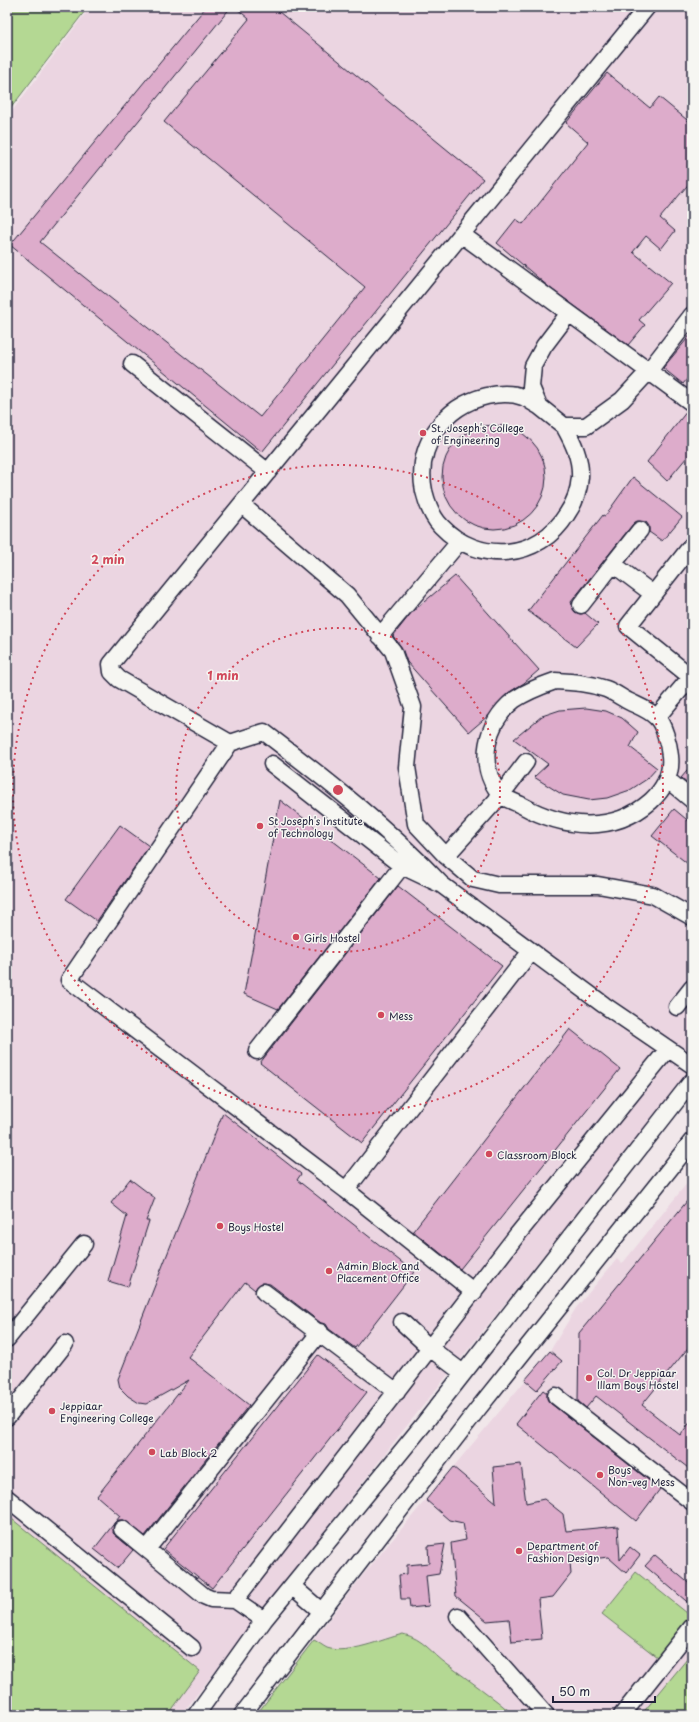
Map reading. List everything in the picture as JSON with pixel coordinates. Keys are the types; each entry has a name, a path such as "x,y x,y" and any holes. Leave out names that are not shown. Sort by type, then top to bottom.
{"lane":[{"path":"230,743 119,679 112,672 110,664 242,505 647,7"},
{"path":"461,234 692,403"},
{"path":"538,406 531,387 533,366 544,346 569,313"},
{"path":"564,426 586,426 622,400 648,372 692,315"},
{"path":"132,364 268,472"},
{"path":"497,394 522,397 538,406 564,426 577,450 580,477 574,504 559,527 538,544 512,552 485,552 459,542 440,525 427,504 422,479 424,454 434,431 451,412 473,399 497,394"},
{"path":"242,505 347,595 393,651 413,707 407,767 416,824 446,856 473,879 498,885 598,885 639,892 653,895 692,917"},
{"path":"581,606 640,530"},
{"path":"380,636 459,542"},
{"path":"657,717 692,677 628,626 692,545"},
{"path":"613,564 653,594"},
{"path":"555,682 581,683 607,689 657,717 669,744 670,759 668,780 651,801 628,815 602,824 580,825 556,820 537,814 501,794 493,781 486,760 489,736 495,720 514,700 535,688 555,682"},
{"path":"474,1292 346,1190 68,980 230,743 264,732 351,799 409,851 442,885 604,1005 692,1065"},
{"path":"446,856 501,794 526,762"},
{"path":"272,764 402,866 442,885"},
{"path":"668,780 692,800"},
{"path":"257,1051 402,866"},
{"path":"346,1190 531,951"},
{"path":"677,1007 692,988"},
{"path":"235,1600 518,1236 668,1049"},
{"path":"196,1715 264,1620 423,1425 692,1081"},
{"path":"242,1715 477,1410 692,1141"},
{"path":"7,1339 84,1244"},
{"path":"264,1292 320,1332 397,1392"},
{"path":"402,1322 431,1349 463,1373"},
{"path":"147,1549 320,1332"},
{"path":"7,1417 65,1344"},
{"path":"556,1396 692,1502"},
{"path":"7,1498 192,1648"},
{"path":"122,1529 204,1596 211,1599 235,1600 264,1620"},
{"path":"292,1586 322,1612"},
{"path":"458,1616 546,1715"},
{"path":"622,1715 692,1627"}],"shaded area":[{"path":"90,7 692,7 692,1070 402,1432 181,1715 7,1715 7,118"},
{"path":"692,1177 692,1715 256,1715 363,1575 550,1351 576,1308 617,1259 622,1264"}],"green space":[{"path":"7,7 88,7 7,113"},
{"path":"7,1515 200,1671 168,1715 7,1715"},
{"path":"636,1572 692,1617 692,1624 662,1661 602,1614"},
{"path":"403,1634 422,1643 514,1715 256,1715 314,1640 327,1648 335,1650 365,1646"},
{"path":"692,1653 692,1715 641,1715"}],"building":[{"path":"206,7 231,7 40,242 260,417 365,287 164,122 249,19 235,7 273,7 483,179 262,452 10,245"},
{"path":"607,73 650,108 659,97 692,124 692,180 660,218 675,231 661,249 646,236 633,252 671,283 639,320 645,325 628,345 550,288 497,243 516,219 523,224 588,142 566,123"},
{"path":"692,333 692,373 683,384 663,368"},
{"path":"687,411 692,412 692,451 667,481 647,462"},
{"path":"494,425 514,429 523,434 537,448 542,457 546,477 542,497 537,506 523,520 514,525 494,529 474,525 465,520 451,506 446,497 442,477 446,457 451,448 465,434 474,429"},
{"path":"633,477 682,517 662,541 649,532 649,526 646,522 637,521 633,524 571,602 575,612 580,614 585,613 598,624 576,647 528,611 603,515 605,516"},
{"path":"455,576 539,670 524,683 508,693 489,715 469,732 407,662 402,648 393,636 412,612"},
{"path":"586,708 606,711 622,718 638,732 630,747 657,768 647,779 630,790 607,798 589,800 563,795 534,777 548,764 514,739 542,716 560,710"},
{"path":"692,765 692,788 681,778"},
{"name":"Girls Hostel","path":"280,800 381,878 278,1009 244,994"},
{"path":"674,809 692,824 692,867 652,836"},
{"path":"120,825 149,846 97,921 66,899"},
{"name":"Mess","path":"398,886 502,966 362,1143 260,1063"},
{"name":"Classroom Block","path":"570,1029 620,1069 460,1269 413,1231"},
{"path":"223,1113 301,1174 297,1180 414,1272 355,1348 329,1329 326,1324 321,1323 270,1284 261,1283 255,1290 245,1282 188,1357 249,1405 145,1536 124,1520 118,1520 115,1522 120,1516 97,1496 189,1380 146,1404 139,1403 128,1396 120,1388 118,1379"},
{"path":"130,1179 155,1198 146,1221 149,1221 128,1287 108,1281 127,1216 111,1203"},
{"path":"692,1195 692,1343 642,1405 680,1435 692,1420 692,1471 596,1396 586,1408 578,1401 579,1333"},
{"path":"550,1351 562,1361 537,1390 525,1380"},
{"path":"318,1355 367,1392 212,1588 163,1549"},
{"path":"543,1390 547,1393 547,1399 550,1403 660,1489 636,1521 516,1424"},
{"name":"Department of Fashion Design","path":"521,1464 526,1503 544,1499 563,1514 566,1531 618,1526 620,1560 630,1547 640,1555 626,1573 608,1557 570,1562 571,1574 553,1597 538,1599 542,1639 512,1642 509,1619 487,1621 456,1596 451,1543 466,1540 463,1523 449,1520 426,1500 453,1467 496,1503 493,1467"},
{"path":"114,1524 113,1533 133,1550 118,1568 94,1549"},
{"path":"445,1544 439,1574 426,1576 429,1606 410,1608 409,1599 401,1599 399,1575 407,1574 407,1565 429,1563 428,1546"},
{"path":"655,1555 692,1586 692,1606 645,1566"}],"place":[{"name":"St. Joseph's College of Engineering","path":"423,433"},
{"name":"St Joseph's Institute of Technology","path":"260,826"},
{"name":"Girls Hostel","path":"296,937"},
{"name":"Mess","path":"381,1015"},
{"name":"Classroom Block","path":"489,1154"},
{"name":"Boys Hostel","path":"220,1226"},
{"name":"Admin Block and Placement Office","path":"329,1271"},
{"name":"Col. Dr Jeppiaar Illam Boys Hostel","path":"589,1378"},
{"name":"Jeppiaar Engineering College","path":"52,1411"},
{"name":"Lab Block 2","path":"152,1452"},
{"name":"Boys Non-veg Mess","path":"600,1475"},
{"name":"Department of Fashion Design","path":"519,1551"}]}
